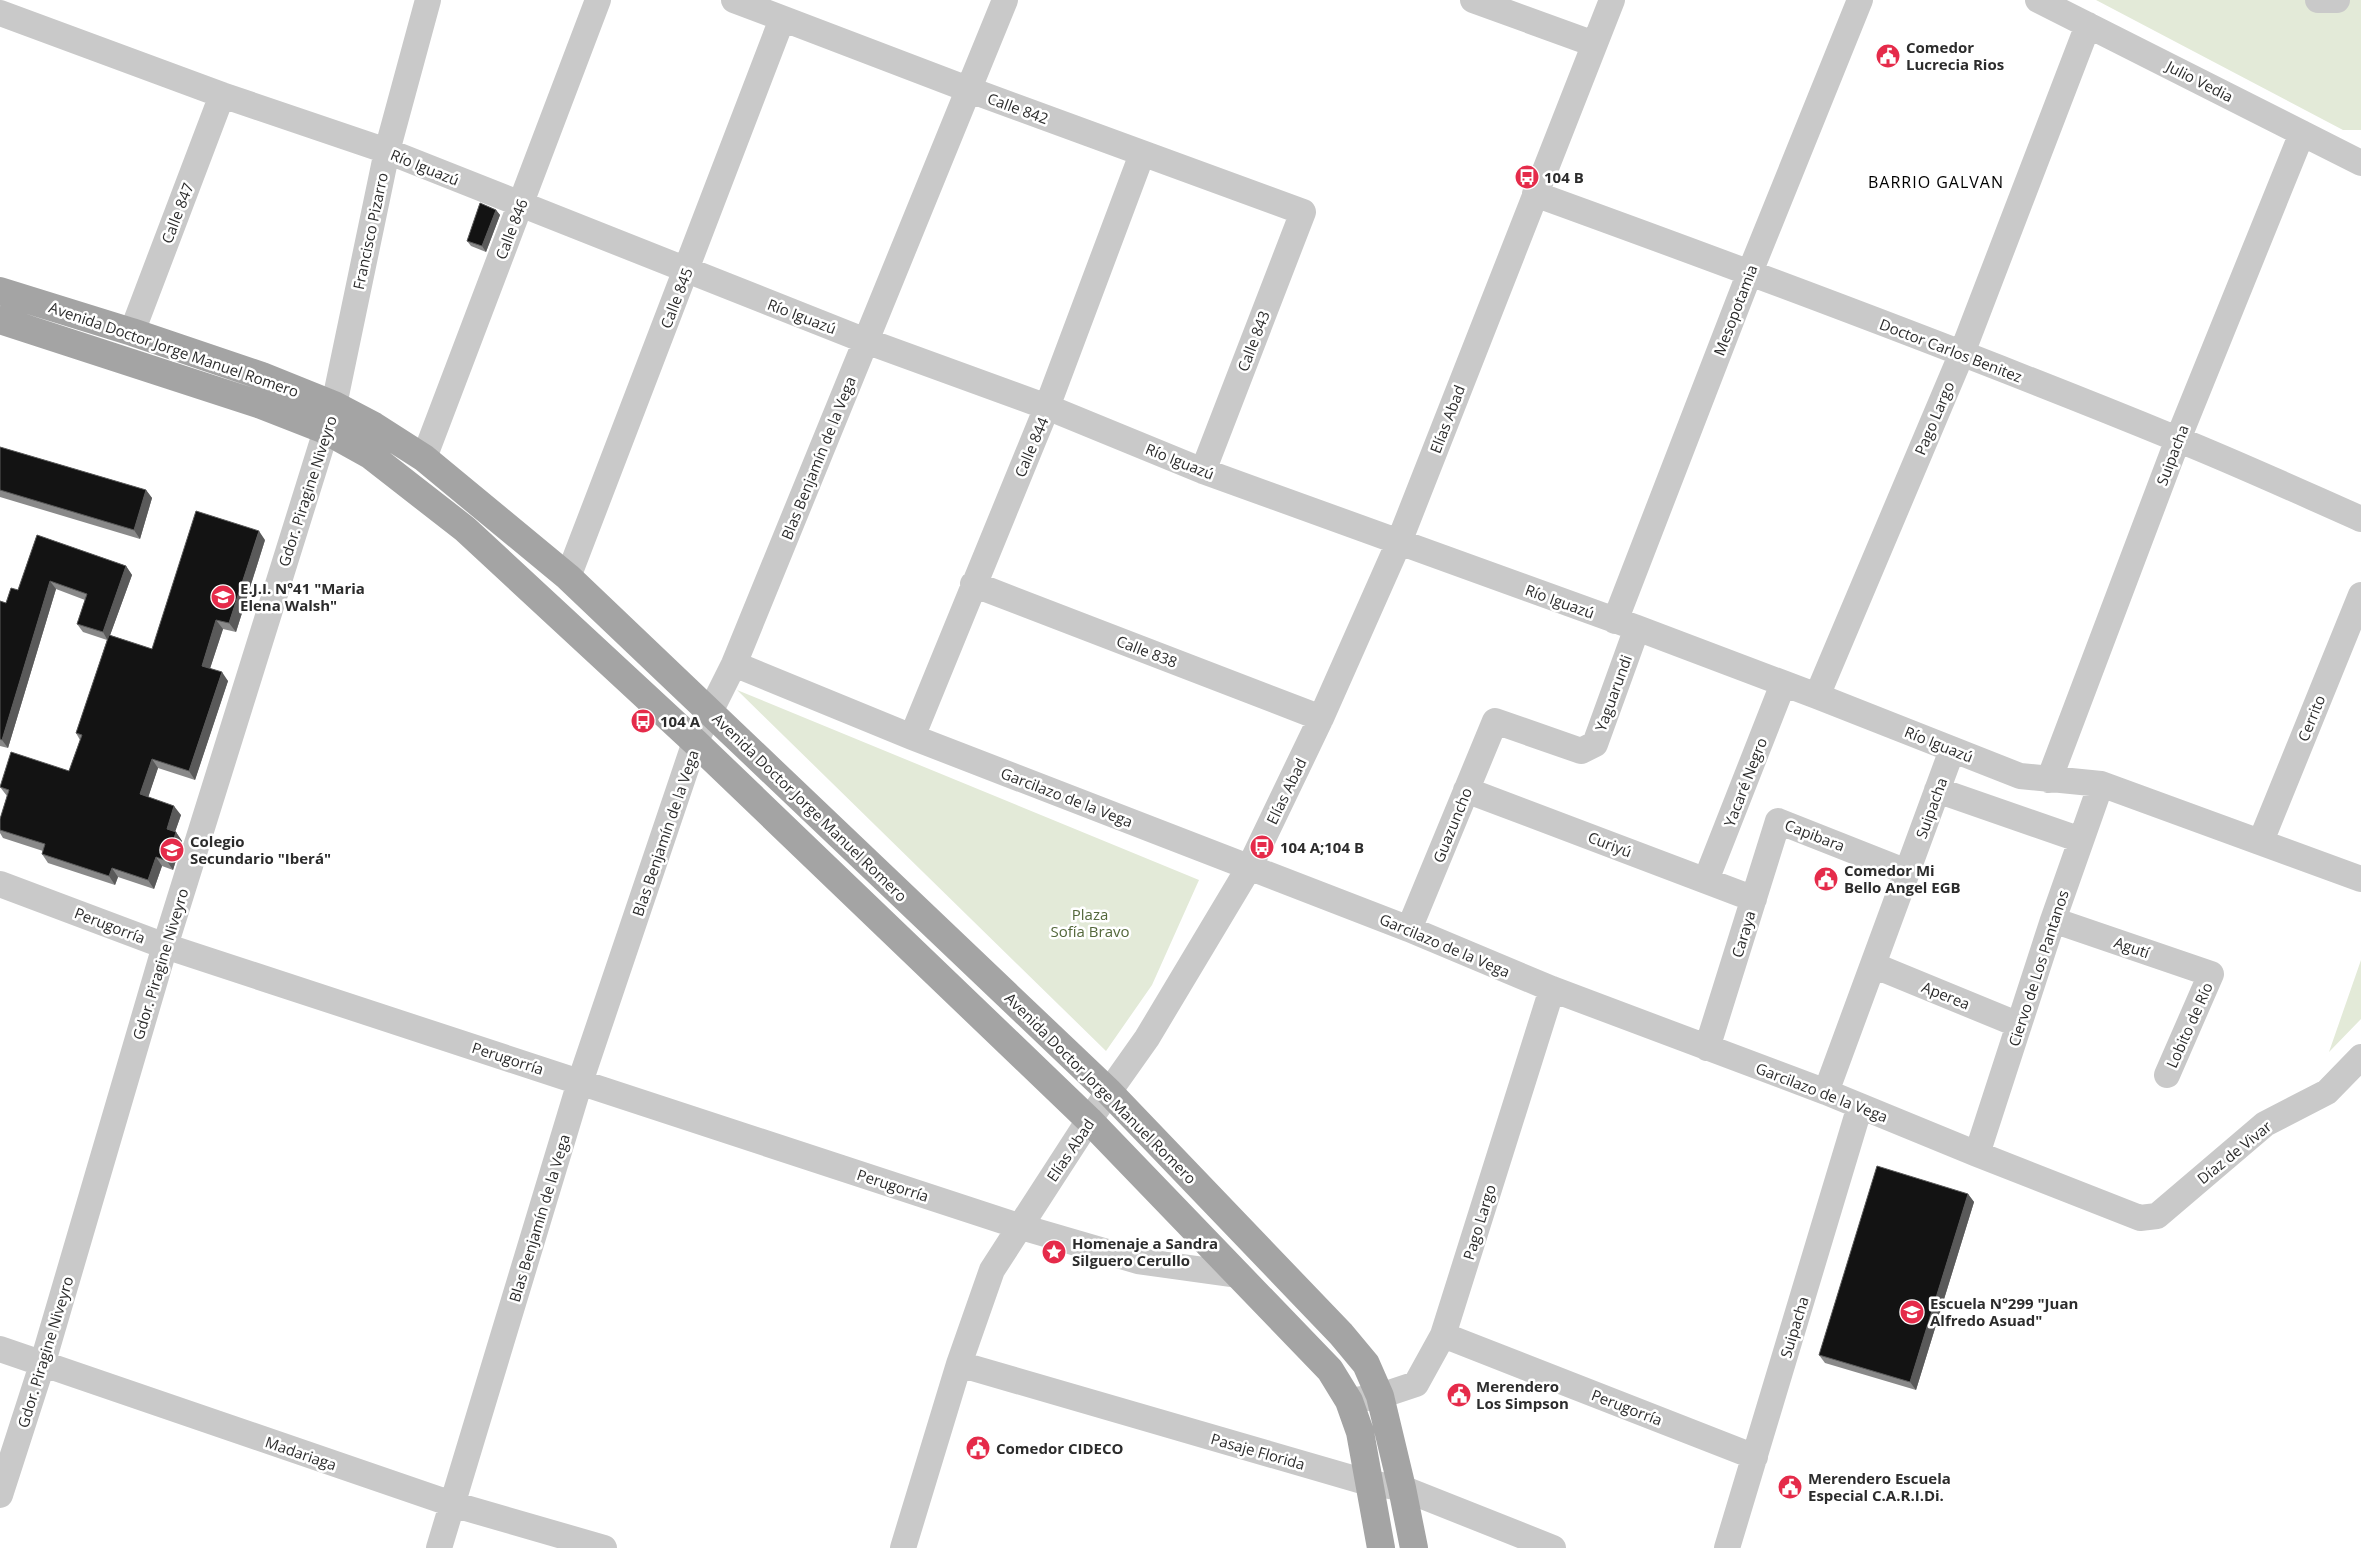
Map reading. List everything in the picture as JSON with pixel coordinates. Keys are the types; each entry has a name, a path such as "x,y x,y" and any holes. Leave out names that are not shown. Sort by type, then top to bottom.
{"main road":[{"name":"Avenida Doctor Jorge Manuel Romero","path":"0,291 132,332 262,376 334,405 374,426 424,458 568,577 1109,1092 1341,1334 1366,1364 1380,1396 1414,1548"},
{"name":"Avenida Doctor Jorge Manuel Romero","path":"0,320 262,405 325,430 370,455 465,529 695,742 1090,1120 1330,1370 1349,1401 1360,1432 1381,1548"}],"street":[{"name":"Francisco Pizarro","path":"334,405 387,151 428,0"},
{"name":"Calle 846","path":"424,458 598,0"},
{"name":"Calle 842","path":"734,0 970,90 1302,212"},
{"name":"Blas Benjamín de la Vega","path":"439,1548 580,1082 695,742 734,664 970,90 1005,0"},
{"path":"1474,0 1594,44"},
{"name":"Elías Abad","path":"903,1548 960,1364 992,1270 1018,1226 1147,1038 1250,866 1321,718 1399,542 1612,0"},
{"name":"Mesopotamia","path":"1626,624 1750,272 1860,0"},
{"name":"Julio Vedia","path":"2038,0 2361,163"},
{"path":"2318,0 2337,0"},
{"name":"Río Iguazú","path":"5,15 222,95 387,151 520,206 866,341 1048,406 1203,471 1626,624 1817,696 2020,776 2101,784 2361,879"},
{"name":"Calle 845","path":"568,577 687,271 782,19"},
{"name":"Pago Largo","path":"1817,696 1962,353 2088,25"},
{"name":"Calle 847","path":"132,332 222,95"},
{"name":"Suipacha","path":"2049,780 2178,439 2302,133"},
{"name":"Calle 844","path":"912,737 973,584 1048,406 1142,154"},
{"name":"Doctor Carlos Benitez","path":"1535,194 1750,272 1962,353 2178,439 2361,519"},
{"name":"Calle 843","path":"1203,471 1302,212"},
{"name":"Gdor. Piragine Niveyro","path":"0,1495 42,1365 165,946 334,405"},
{"name":"Calle 838","path":"973,584 1321,718"},
{"name":"Cerrito","path":"2261,841 2361,595"},
{"name":"Yaguarundi","path":"1495,721 1581,751 1595,744 1626,624"},
{"name":"Garcilazo de la Vega","path":"734,664 912,737 1250,866 1409,929 1552,989 1826,1092 2140,1218 2157,1216"},
{"name":"Yacaré Negro","path":"1706,880 1783,684"},
{"name":"Guazuncho","path":"1409,929 1495,721"},
{"name":"Suipacha","path":"1826,1092 1952,750"},
{"name":"Ciervo de Los Pantanos","path":"1977,1154 2053,920 2101,784"},
{"name":"Curiyú","path":"1466,790 1754,899"},
{"path":"1937,790 2081,840"},
{"name":"Capibara","path":"1778,821 1907,872"},
{"name":"Caraya","path":"1707,1048 1778,821"},
{"name":"Perugorría","path":"0,884 165,946 1018,1226 1138,1261 1239,1275"},
{"name":"Agutí","path":"2053,920 2211,974"},
{"name":"Aperea","path":"1873,964 2020,1025"},
{"name":"Lobito de Río","path":"2167,1075 2211,974"},
{"name":"Pago Largo","path":"1349,1401 1380,1396 1416,1384 1443,1336 1552,989"},
{"name":"Díaz de Vivar","path":"2157,1216 2264,1124 2327,1092 2361,1057"},
{"name":"Suipacha","path":"1727,1548 1860,1106"},
{"name":"Perugorría","path":"1443,1336 1755,1457"},
{"name":"Madariaga","path":"0,1350 452,1504 604,1548"},
{"name":"Pasaje Florida","path":"960,1364 1369,1483 1402,1488 1553,1548"}],"green space":[{"path":"2096,0 2361,0 2361,130 2343,130"},
{"name":"Plaza Sofía Bravo","path":"737,690 1199,880 1152,985 1106,1051"},
{"path":"2361,960 2361,1019 2329,1052"}],"building":[{"path":"480,203 496,210 482,246 467,241"},
{"path":"0,447 146,490 134,530 0,490"},
{"path":"196,511 259,531 229,623 216,620 202,666 222,672 189,771 152,759 140,794 174,806 167,829 176,832 167,861 156,857 148,880 112,868 109,876 42,854 45,844 0,830 0,819 9,790 0,787 11,752 69,771 82,735 76,733 109,635 152,649"},
{"path":"37,535 126,566 103,632 77,624 87,594 50,581 2,740 0,739 0,601 6,603 11,588 18,590"},
{"name":"Escuela Nº299 \"Juan Alfredo Asuad\"","path":"1877,1166 1968,1194 1910,1382 1819,1355"}],"place":[{"name":"Comedor Lucrecia Rios","path":"1888,56"},
{"name":"104 B","path":"1527,177"},
{"name":"E.J.I. Nº41 \"Maria Elena Walsh\"","path":"223,597"},
{"name":"104 A","path":"643,721"},
{"name":"104 A;104 B","path":"1262,847"},
{"name":"Colegio Secundario \"Iberá\"","path":"172,850"},
{"name":"Comedor Mi Bello Angel EGB","path":"1826,879"},
{"name":"Homenaje a Sandra Silguero Cerullo","path":"1054,1252"},
{"name":"Escuela Nº299 \"Juan Alfredo Asuad\"","path":"1912,1312"},
{"name":"Merendero Los Simpson","path":"1459,1395"},
{"name":"Comedor CIDECO","path":"978,1448"},
{"name":"Merendero Escuela Especial C.A.R.I.Di.","path":"1790,1487"}],"district":[{"name":"BARRIO GALVAN","path":"1936,182"}]}
